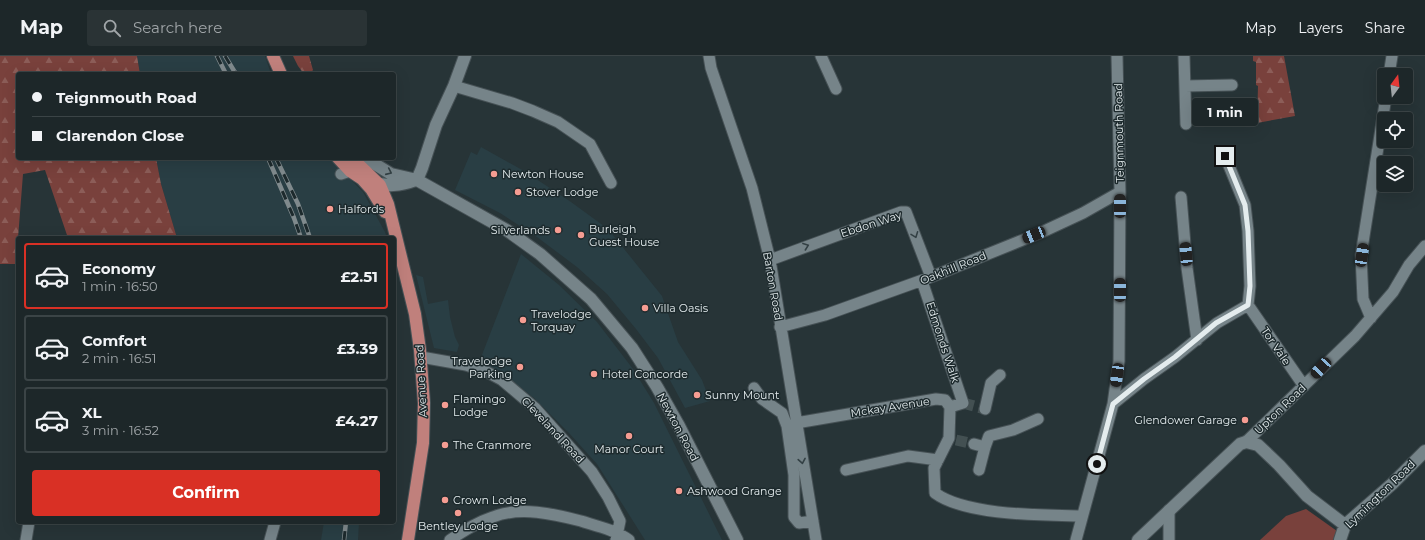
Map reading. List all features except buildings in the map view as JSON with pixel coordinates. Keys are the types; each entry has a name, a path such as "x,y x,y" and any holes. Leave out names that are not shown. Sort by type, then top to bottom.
{"main road":[{"path":"273,56 280,72"},
{"path":"342,160 353,165"},
{"name":"Avenue Road","path":"353,165 371,189 392,224"},
{"name":"Avenue Road","path":"353,165 380,184 388,204 395,236"},
{"name":"Avenue Road","path":"396,240 415,314 421,356 424,403 423,443 408,540"}],"street":[{"path":"388,204 395,191 417,180 436,125 454,86 465,56"},
{"name":"Barton Road","path":"709,56 711,68 752,188 770,260 816,540"},
{"path":"821,56 836,89"},
{"name":"Teignmouth Road","path":"1076,540 1113,404 1119,360 1120,192 1117,56"},
{"path":"1184,56 1186,124"},
{"path":"1390,68 1392,56"},
{"path":"1185,86 1232,85"},
{"path":"454,86 512,104 558,122 590,144 611,183"},
{"path":"1371,318 1363,299 1362,255 1385,104"},
{"path":"1113,404 1175,357 1216,323 1248,305 1250,286 1248,231 1245,205 1225,156"},
{"name":"Newton Road","path":"353,165 417,180 513,234 572,281 603,313 632,348 657,387 679,426 737,540"},
{"path":"362,179 390,186 405,185"},
{"name":"Oakhill Road","path":"780,327 825,315 930,278 1040,233 1082,213 1120,192"},
{"path":"1180,197 1196,340"},
{"name":"Ebdon Way","path":"770,260 901,212 906,212 930,278"},
{"name":"Upton Road","path":"1138,540 1240,444 1246,442 1371,318 1393,292 1409,266 1425,246"},
{"name":"Edmonds Walk","path":"930,278 963,403 950,407"},
{"name":"Tor Vale","path":"1248,305 1304,386"},
{"name":"Cleveland Road","path":"421,356 466,365 487,372 502,380 535,408 592,472 620,521 617,537"},
{"path":"985,408 991,383 1000,375"},
{"path":"754,388 762,400 782,413 786,426 794,474 794,517 799,523 813,521"},
{"name":"Mckay Avenue","path":"796,423 936,399 945,400 950,407"},
{"path":"950,407 952,439 934,468 936,493 945,499 978,508 1016,514 1082,516"},
{"path":"979,470 979,446 989,436 1013,430 1038,418"},
{"path":"1246,442 1258,445 1279,465 1307,496 1345,525"},
{"name":"Lymington Road","path":"1340,540 1345,525 1392,484 1425,451"},
{"path":"846,470 908,456 938,460"},
{"path":"1169,510 1169,540"},
{"path":"450,540 494,516 518,512 545,513 596,525 617,537 629,540"},
{"path":"26,540 29,524"},
{"path":"270,540 274,524"}],"shaded area":[{"path":"137,56 265,56 270,72 140,72"},
{"path":"481,147 524,171 608,229 662,296 678,342 702,380 710,401 685,408 658,358 607,294 577,267 537,237 500,213 455,190 471,152 477,155"},
{"path":"156,160 331,160 363,192 386,236 176,236 161,184"},
{"path":"521,254 559,285 597,322 633,369 654,403 722,540 645,540 597,464 569,433 534,398 505,375 480,360"},
{"path":"416,275 423,277 428,304 448,300 450,317 455,337 459,345 457,352 434,348"},
{"path":"324,524 359,524 358,540 321,540"}],"green space":[{"path":"0,56 137,56 140,72 16,72 16,160 156,160 161,184 176,236 67,236 45,170 23,174 18,236 16,236 16,264 0,264"},
{"path":"293,56 309,56 313,70 312,72 302,72"},
{"path":"1253,56 1284,56 1295,116 1257,123 1258,86 1256,85 1256,62 1253,61"},
{"path":"1306,509 1337,531 1333,540 1260,540 1286,516"}],"tunnel":[{"path":"963,403 985,409"},
{"path":"956,440 974,444"}],"railway":[{"path":"217,56 225,72"},
{"path":"225,56 235,72"},
{"path":"269,160 300,236"},
{"path":"277,160 298,204 309,236"},
{"path":"344,540 346,524"}],"place":[{"name":"Newton House","path":"494,174"},
{"name":"Stover Lodge","path":"518,192"},
{"name":"Halfords","path":"330,209"},
{"name":"Silverlands","path":"558,230"},
{"name":"Burleigh Guest House","path":"581,235"},
{"name":"Villa Oasis","path":"645,308"},
{"name":"Travelodge Torquay","path":"523,320"},
{"name":"Travelodge Parking","path":"520,367"},
{"name":"Hotel Concorde","path":"594,374"},
{"name":"Sunny Mount","path":"697,395"},
{"name":"Flamingo Lodge","path":"445,405"},
{"name":"Glendower Garage","path":"1245,420"},
{"name":"Manor Court","path":"629,436"},
{"name":"The Cranmore","path":"445,445"},
{"name":"Ashwood Grange","path":"679,491"},
{"name":"Crown Lodge","path":"445,500"},
{"name":"Bentley Lodge","path":"458,513"}],"route":[{"path":"1097,464 1113,404 1175,357 1216,323 1248,305 1250,286 1248,231 1245,205 1225,156"}]}
